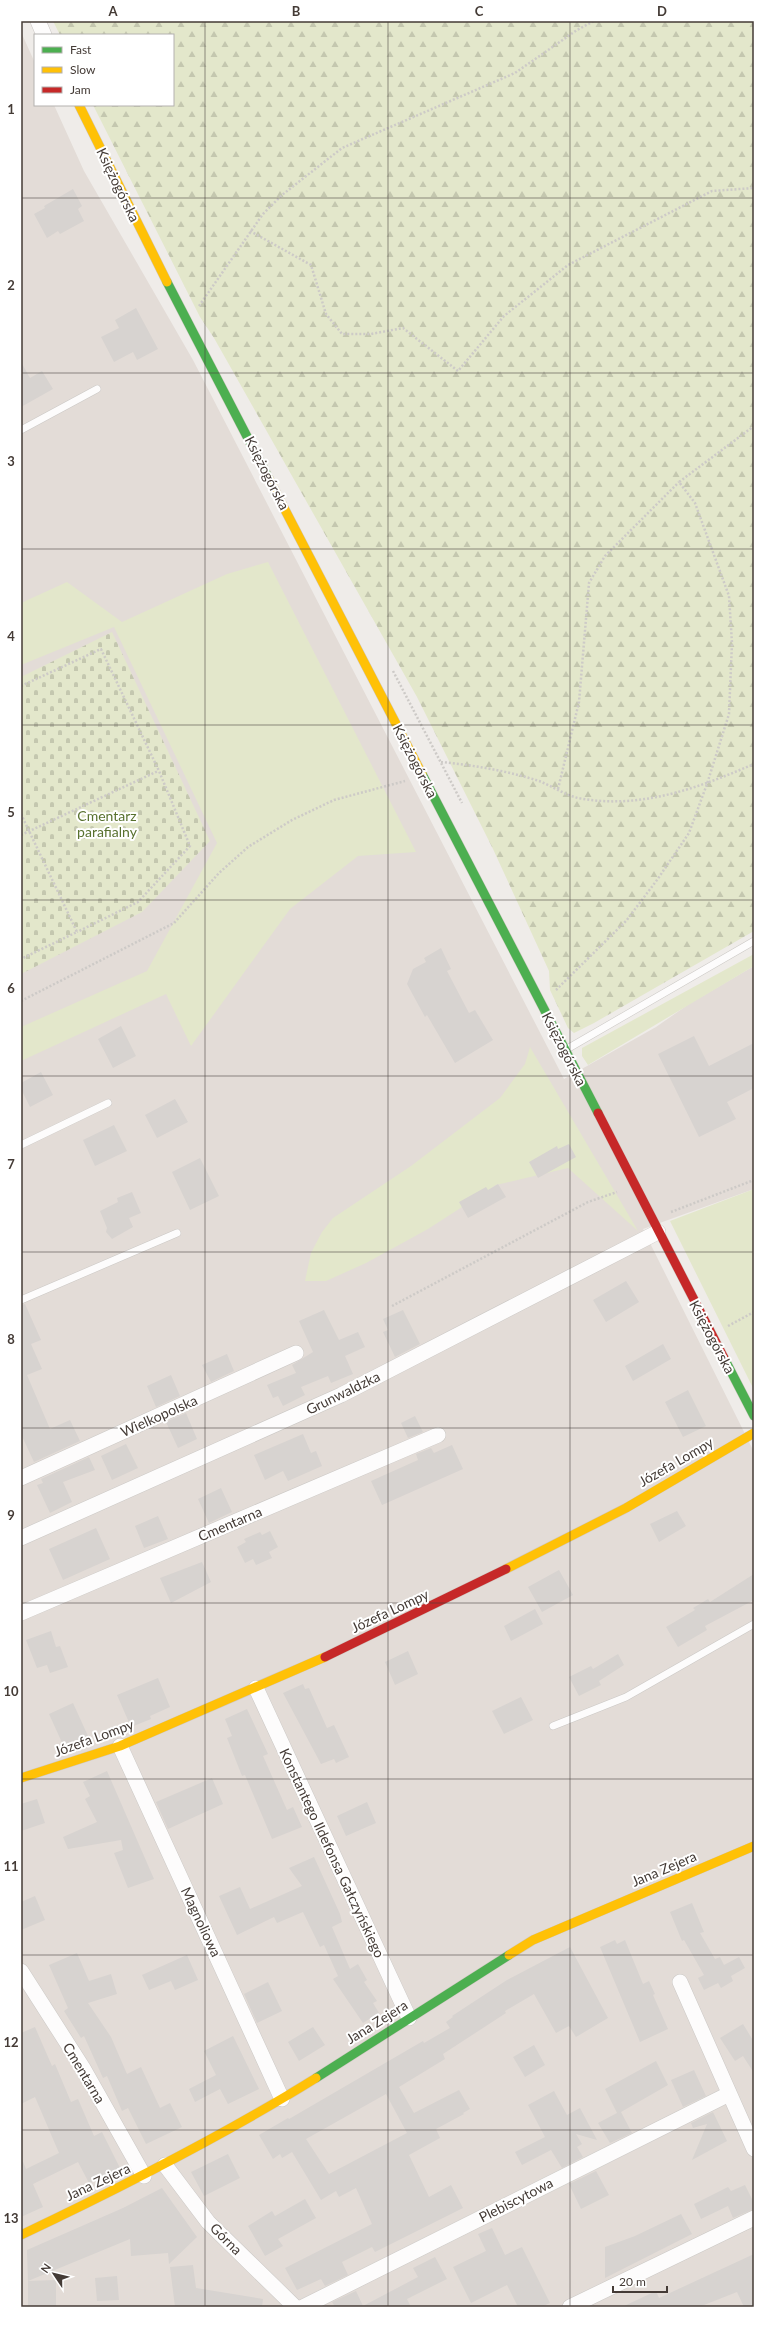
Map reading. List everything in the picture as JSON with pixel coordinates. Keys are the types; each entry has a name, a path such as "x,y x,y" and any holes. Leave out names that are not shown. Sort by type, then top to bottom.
{"street":[{"path":"38,21 44,34"},
{"name":"Księżogórska","path":"78,106 186,321 565,1050 710,1335 754,1416"},
{"name":"Grunwaldzka","path":"21,1538 341,1395 655,1226"},
{"name":"Wielkopolska","path":"21,1478 296,1353"},
{"name":"Józefa Lompy","path":"21,1778 120,1746 256,1688 429,1608 612,1515 754,1433"},
{"name":"Cmentarna","path":"21,1613 438,1435"},
{"name":"Konstantego Ildefonsa Gałczyńskiego","path":"256,1688 409,2018"},
{"name":"Magnoliowa","path":"120,1746 282,2099"},
{"name":"Jana Zejera","path":"21,2235 166,2165 282,2099 533,1940 754,1846"},
{"name":"Cmentarna","path":"21,1971 83,2068 144,2176"},
{"path":"680,1982 754,2149"},
{"name":"Plebiscytowa","path":"303,2307 729,2094"},
{"name":"Górna","path":"166,2165 208,2222 295,2307"},
{"path":"570,2307 754,2218"}],"lane":[{"path":"21,430 97,389"},
{"path":"565,1050 754,941"},
{"path":"21,1145 108,1103"},
{"path":"21,1300 177,1233"},
{"path":"553,1726 626,1697 754,1624"}],"path":[{"path":"198,308 250,231 282,195 342,148 515,73 577,30 594,21"},
{"path":"250,231 311,265 326,314 342,334 371,334 403,328 458,371 504,316 568,265 712,191 754,188"},
{"path":"558,789 578,702 589,583 605,556 679,482 754,426"},
{"path":"540,1003 549,998 626,921 657,880 688,834 707,784 729,714 732,643 729,596 695,503 679,482"},
{"path":"21,686 101,649 158,771 190,846 138,902 21,959"},
{"path":"21,1001 174,923 219,873 248,847 292,820 334,800 423,776 441,762 495,770 539,781 577,798 617,802 662,797 707,784 754,764"},
{"path":"21,835 158,771"},
{"path":"21,814 77,932"},
{"path":"655,1226 754,1180"},
{"path":"392,1306 588,1202 634,1186"},
{"path":"710,1335 754,1312"}],"shaded area":[{"path":"21,32 34,61 34,106 54,106 84,171 193,360 564,1079 656,1027 689,1004 754,966 754,1189 643,1229 754,1452 754,2307 21,2307"}],"green space":[{"path":"53,21 754,21 754,931 594,1023 574,1033 568,1028 550,990 549,971 493,849 417,697 214,338 200,317 94,106 174,106 174,34 60,34"},
{"path":"268,562 416,852 358,856 290,909 191,1046 166,994 21,1061 21,1027 147,971 217,843 114,627 21,665 21,603 67,582 122,622 227,574"},
{"name":"Cmentarz parafialny","path":"112,632 210,841 142,912 21,974 21,677"},
{"path":"754,954 754,966 588,1065 582,1056 582,1048"},
{"path":"530,1047 638,1231 568,1168 496,1185 428,1229 366,1263 326,1281 305,1281 311,1253 322,1232 333,1218 411,1166 500,1098 525,1064"},
{"path":"754,1189 754,1390 670,1221"}],"building":[{"path":"73,189 82,206 78,209 84,221 60,234 58,231 47,238 34,214 45,208 44,206"},
{"path":"136,308 158,349 137,360 133,352 114,362 101,337 119,328 115,320"},
{"path":"21,362 30,378 42,371 53,389 21,407"},
{"path":"441,948 451,969 447,971 469,1013 475,1010 493,1040 455,1063 427,1015 425,1017 407,984 413,969 426,962 424,958"},
{"path":"121,1026 136,1056 113,1068 98,1039"},
{"path":"694,1036 709,1066 754,1043 754,1088 727,1102 736,1119 699,1137 658,1054"},
{"path":"41,1072 53,1095 30,1107 21,1089 21,1083"},
{"path":"175,1099 188,1122 157,1138 145,1115"},
{"path":"114,1125 127,1151 95,1166 83,1140"},
{"path":"569,1144 576,1157 538,1178 529,1162 557,1146 558,1149"},
{"path":"200,1158 219,1196 190,1210 172,1172"},
{"path":"498,1184 506,1197 468,1218 459,1202 486,1187 488,1190"},
{"path":"132,1192 141,1213 129,1218 133,1227 112,1239 106,1232 107,1228 100,1211 118,1202 117,1198"},
{"path":"626,1281 639,1302 606,1322 593,1300"},
{"path":"25,1304 41,1340 31,1344 42,1369 27,1375 50,1429 70,1420 80,1441 34,1462 21,1434 21,1305"},
{"path":"324,1310 339,1340 358,1332 365,1347 345,1356 353,1374 331,1383 328,1376 301,1387 305,1395 283,1406 278,1396 273,1398 267,1385 296,1373 292,1365 313,1352 299,1321"},
{"path":"403,1310 420,1344 395,1357 383,1332 388,1330 383,1319"},
{"path":"663,1344 671,1359 633,1381 625,1366"},
{"path":"227,1354 234,1371 211,1382 202,1365"},
{"path":"171,1375 180,1396 156,1407 147,1386"},
{"path":"688,1390 706,1426 683,1437 665,1402"},
{"path":"186,1413 197,1439 178,1448 166,1422"},
{"path":"415,1416 423,1432 408,1438 401,1423"},
{"path":"303,1434 311,1453 316,1451 322,1466 288,1481 283,1471 265,1480 254,1455"},
{"path":"126,1444 138,1468 112,1480 101,1456"},
{"path":"452,1445 463,1469 382,1505 371,1481 418,1460 416,1454 431,1448 434,1453"},
{"path":"89,1457 95,1470 63,1482 72,1502 50,1513 37,1485 43,1483 41,1479"},
{"path":"221,1488 232,1512 209,1523 198,1499"},
{"path":"677,1511 686,1526 659,1542 650,1524"},
{"path":"158,1516 168,1539 144,1548 135,1526"},
{"path":"96,1528 110,1559 63,1580 49,1549"},
{"path":"270,1531 278,1547 269,1552 272,1558 256,1565 253,1559 245,1563 237,1547 246,1542 244,1539 260,1532 262,1535"},
{"path":"202,1562 211,1582 171,1603 160,1578"},
{"path":"559,1570 573,1595 542,1612 528,1587"},
{"path":"754,1574 754,1600 705,1626 707,1630 678,1647 666,1627 695,1610 693,1608 708,1599 710,1602"},
{"path":"535,1609 543,1624 511,1641 504,1626"},
{"path":"51,1631 56,1647 60,1646 68,1667 50,1673 47,1665 37,1668 26,1640"},
{"path":"408,1651 418,1674 395,1685 385,1662"},
{"path":"618,1654 624,1665 599,1681 601,1685 579,1696 569,1677 591,1666 593,1669"},
{"path":"158,1678 170,1707 150,1716 151,1719 131,1727 117,1695"},
{"path":"303,1684 305,1689 309,1688 327,1728 334,1725 349,1757 336,1763 334,1759 321,1764 283,1693"},
{"path":"521,1697 533,1720 504,1734 492,1711"},
{"path":"73,1703 88,1736 64,1747 49,1714"},
{"path":"247,1709 268,1754 263,1756 287,1810 293,1807 302,1827 272,1839 245,1775 242,1776 227,1738 232,1736 225,1719"},
{"path":"107,1771 154,1879 128,1888 114,1853 123,1850 121,1840 68,1849 63,1837 97,1822 85,1799 90,1796 83,1782"},
{"path":"212,1778 223,1804 168,1829 156,1802"},
{"path":"37,1799 45,1823 21,1831 21,1804"},
{"path":"367,1802 376,1823 346,1836 337,1816"},
{"path":"314,1857 340,1914 342,1922 332,1927 350,1969 358,1964 367,1980 364,1982 377,2001 373,2003 379,2013 363,2023 333,1979 338,1976 324,1945 320,1947 303,1912 277,1923 274,1917 237,1935 219,1896 240,1887 250,1909 302,1886 289,1868"},
{"path":"35,1896 45,1920 21,1930 21,1902"},
{"path":"692,1903 704,1932 700,1933 715,1959 720,1957 724,1965 739,1957 745,1968 731,1976 733,1981 721,1988 718,1983 704,1990 698,1978 704,1975 684,1940 682,1941 670,1912"},
{"path":"615,1940 617,1944 625,1940 643,1984 649,1981 655,1994 653,1995 668,2029 640,2042 600,1947"},
{"path":"570,1947 608,2018 576,2037 569,2026 556,2033 534,1994 505,2011 506,2013 443,2054 445,2059 399,2087 414,2113 459,2090 470,2109 463,2113 464,2114 436,2129 440,2138 409,2155 429,2197 451,2185 463,2208 375,2252 372,2247 342,2262 348,2275 325,2286 321,2279 297,2290 285,2268 372,2224 356,2188 339,2197 336,2191 321,2200 292,2152 282,2158 280,2154 273,2159 259,2135 423,2041 424,2043 450,2028 446,2022 453,2017 452,2016 507,1980","holes":["386,2094 407,2133 329,2174 306,2139"]},
{"path":"77,1953 89,1981 111,1974 117,1994 88,2003 111,2037 127,2074 141,2067 160,2108 170,2103 182,2127 146,2144 128,2108 122,2111 107,2076 103,2078 84,2036 81,2038 64,2011 68,2008 49,1965"},
{"path":"187,1955 198,1980 175,1990 171,1981 149,1990 142,1975"},
{"path":"268,1982 282,2011 257,2023 244,1994"},
{"path":"743,2024 754,2042 754,2073 743,2056 735,2061 720,2038"},
{"path":"35,2027 52,2066 55,2064 71,2102 78,2099 94,2136 102,2132 120,2168 89,2183 78,2162 33,2184 43,2207 21,2217 21,2157 26,2169 59,2153 35,2097 21,2104 21,2033"},
{"path":"313,2027 325,2045 299,2061 288,2042"},
{"path":"233,2036 259,2089 228,2104 220,2089 195,2102 189,2089 216,2075 204,2051"},
{"path":"534,2045 545,2065 525,2077 513,2057"},
{"path":"656,2061 668,2085 621,2112 632,2133 610,2143 598,2123 617,2113 605,2089"},
{"path":"694,2070 706,2096 683,2107 671,2080"},
{"path":"554,2091 567,2115 580,2108 597,2140 576,2134 582,2144 577,2147 583,2157 562,2168 551,2150 522,2165 515,2152 545,2137 528,2105"},
{"path":"713,2112 727,2141 692,2160 707,2124 693,2128 691,2123"},
{"path":"228,2154 240,2178 204,2196 191,2172"},
{"path":"596,2171 609,2195 581,2209 569,2184"},
{"path":"745,2185 754,2203 754,2209 733,2218 728,2206 701,2219 694,2204 728,2187 731,2191"},
{"path":"162,2188 197,2237 169,2264 168,2253 131,2256 130,2239 28,2281 27,2250 123,2208"},
{"path":"305,2199 316,2218 278,2239 283,2246 265,2256 248,2226 272,2211 275,2216"},
{"path":"681,2214 692,2234 605,2278 605,2247 635,2236"},
{"path":"492,2228 505,2255 522,2247 550,2303 541,2307 518,2307 507,2285 471,2303 453,2267 486,2251 478,2234"},
{"path":"754,2254 754,2307 744,2307 737,2292 699,2307 622,2307 656,2291 659,2298"},
{"path":"435,2257 447,2279 407,2299 411,2307 335,2307 332,2302 356,2291 363,2306 418,2277 413,2268"},
{"path":"193,2265 196,2288 263,2299 262,2307 175,2307 170,2267"},
{"path":"117,2276 119,2300 97,2301 95,2278"},
{"path":"56,2280 56,2306 28,2306 28,2281"}],"traffic: fast":[{"path":"167,282 269,479"},
{"path":"422,774 598,1113"},
{"path":"724,1358 754,1416"},
{"path":"316,2078 509,1955"}],"traffic: slow":[{"path":"79,106 167,282"},
{"path":"269,479 422,774"},
{"path":"506,1569 626,1508 754,1433"},
{"path":"21,1778 120,1746 325,1657"},
{"path":"509,1955 533,1940 754,1846"},
{"path":"21,2235 171,2161 244,2121 316,2078"}],"traffic: jam":[{"path":"598,1113 724,1358"},
{"path":"325,1657 506,1569"}]}
